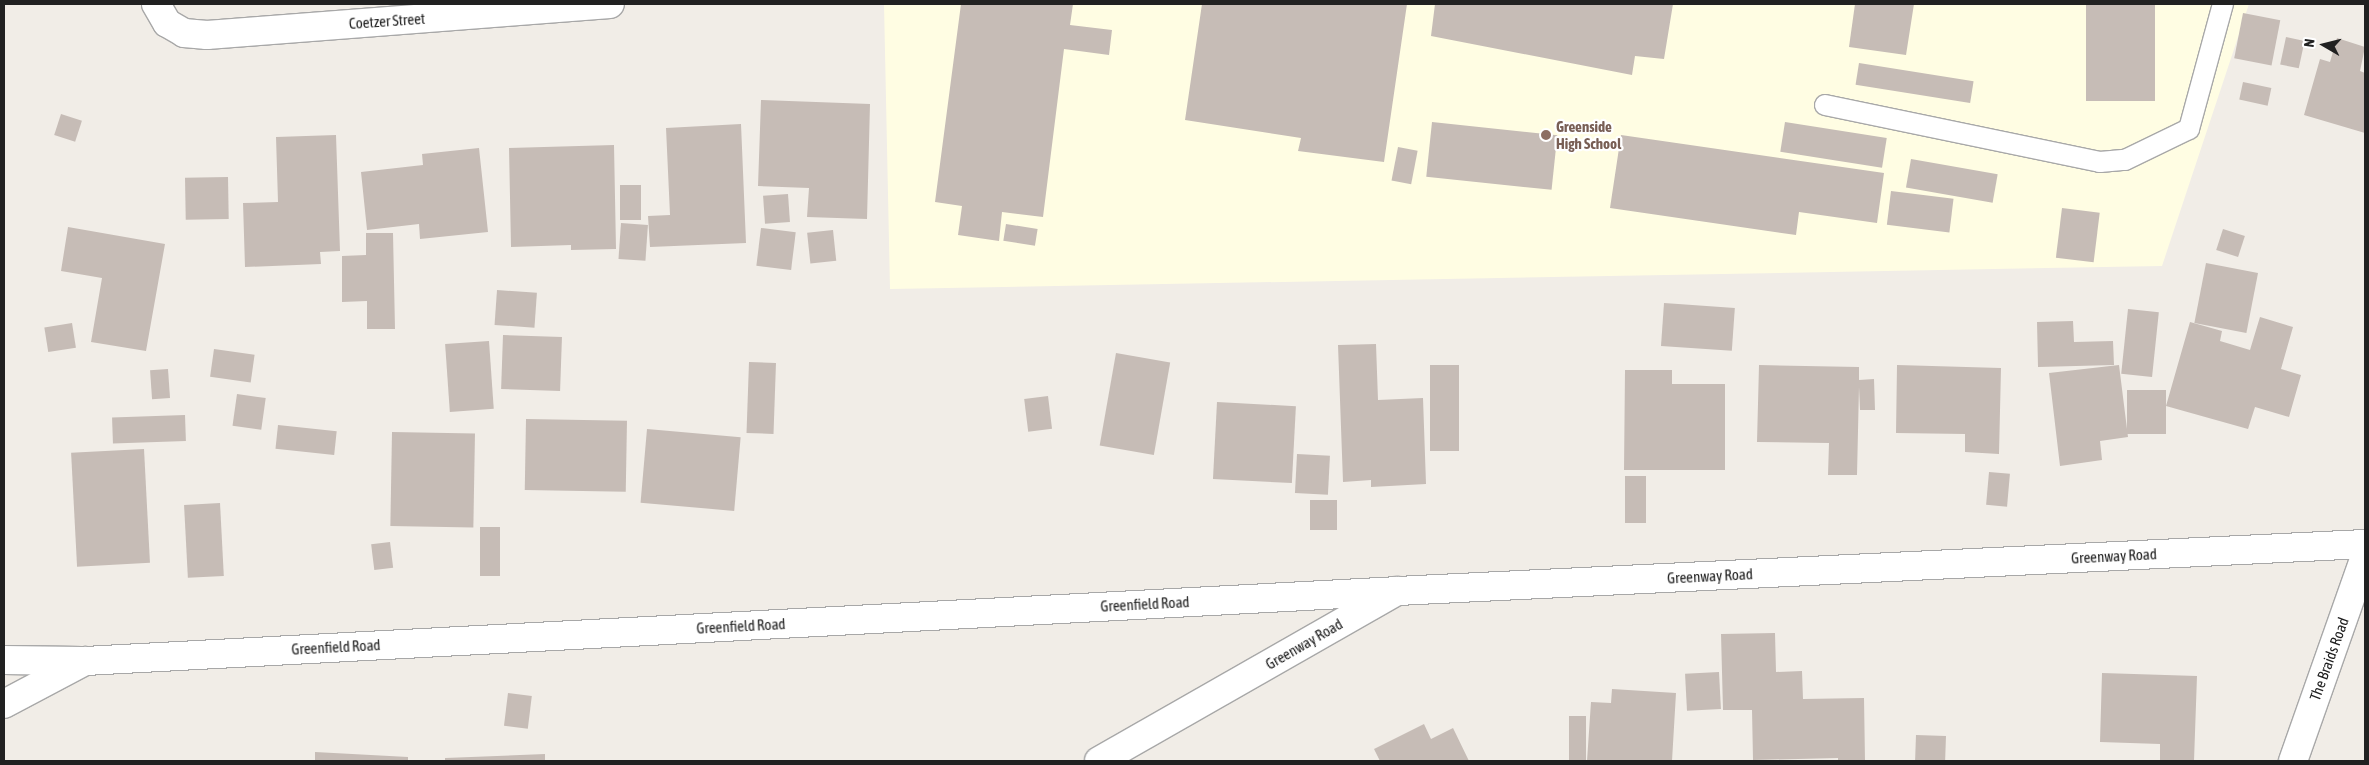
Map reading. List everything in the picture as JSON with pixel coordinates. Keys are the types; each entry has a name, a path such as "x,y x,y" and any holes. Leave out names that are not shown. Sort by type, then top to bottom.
{"street":[{"name":"Coetzer Street","path":"162,13 184,33 207,35 610,4"},
{"name":"Greenway Road","path":"1099,761 1397,591 2365,544"},
{"name":"The Braids Road","path":"2293,761 2365,557"},
{"name":"Greenfield Road","path":"4,660 84,661 1397,591"},
{"name":"Greenfield Road","path":"4,704 84,661"}],"lane":[{"path":"1825,105 2100,162 2125,160 2189,129 2223,4"}],"shaded area":[{"name":"Greenside High School","path":"884,4 2249,4 2162,266 890,289"}],"building":[{"path":"961,4 1073,4 1070,25 1112,30 1109,55 1064,49 1043,217 1002,212 999,241 958,235 962,206 935,202"},
{"path":"1202,4 1407,4 1384,162 1298,151 1301,138 1185,120"},
{"path":"1435,4 1673,4 1664,59 1635,56 1632,75 1431,36"},
{"path":"1855,4 1914,4 1906,55 1849,47"},
{"path":"2086,4 2155,4 2155,101 2086,101"},
{"path":"2243,13 2280,20 2272,65 2234,58"},
{"path":"2286,37 2305,41 2299,68 2280,64"},
{"path":"2337,38 2365,47 2360,71 2365,73 2365,133 2304,115 2320,59 2330,62"},
{"path":"1859,63 1974,81 1970,103 1856,85"},
{"path":"2243,82 2271,88 2268,106 2239,100"},
{"path":"761,100 870,104 867,219 807,217 809,188 758,186"},
{"path":"61,114 82,121 75,142 54,135"},
{"path":"1432,122 1557,135 1552,190 1426,177"},
{"path":"1785,122 1887,138 1882,168 1780,152"},
{"path":"741,124 746,243 650,247 648,216 670,215 666,128"},
{"path":"336,135 340,251 320,252 321,264 245,267 243,203 278,202 276,137"},
{"path":"1621,135 1884,173 1877,223 1799,212 1796,235 1610,208"},
{"path":"614,145 616,249 571,250 571,245 511,247 509,148"},
{"path":"1398,147 1418,151 1411,184 1392,180"},
{"path":"479,148 488,232 420,239 419,224 367,230 361,172 423,165 422,154"},
{"path":"1911,159 1998,174 1993,203 1906,188"},
{"path":"228,177 229,219 186,220 185,178"},
{"path":"620,185 641,185 641,220 620,220"},
{"path":"1891,191 1954,199 1949,232 1887,225"},
{"path":"788,194 790,222 765,224 763,196"},
{"path":"2062,208 2100,213 2094,262 2056,258"},
{"path":"621,223 648,225 645,261 618,259"},
{"path":"1006,224 1038,229 1035,246 1003,241"},
{"path":"68,227 165,244 146,351 91,342 102,278 61,271"},
{"path":"761,228 796,232 791,270 756,266"},
{"path":"2223,229 2245,236 2238,257 2216,250"},
{"path":"833,230 836,261 810,264 807,233"},
{"path":"366,233 393,233 395,329 367,329 367,301 342,302 342,256 366,255"},
{"path":"2206,263 2258,273 2246,333 2194,323"},
{"path":"497,290 537,293 534,328 495,325"},
{"path":"1664,303 1735,308 1732,351 1661,346"},
{"path":"2128,309 2159,312 2152,377 2121,374"},
{"path":"2260,317 2293,327 2281,369 2301,375 2289,417 2255,407 2248,429 2166,406 2190,322 2222,331 2220,341 2250,350"},
{"path":"2073,321 2074,342 2113,341 2114,365 2038,367 2037,322"},
{"path":"72,323 76,348 48,352 44,327"},
{"path":"503,335 562,337 560,391 501,389"},
{"path":"489,341 494,409 450,412 445,344"},
{"path":"1376,344 1378,400 1423,398 1426,484 1371,487 1371,480 1343,482 1338,345"},
{"path":"214,349 255,355 251,382 210,377"},
{"path":"1116,353 1170,363 1154,455 1100,446"},
{"path":"749,362 776,363 774,434 747,433"},
{"path":"1430,365 1459,365 1459,451 1430,451"},
{"path":"1759,365 1859,367 1859,380 1874,379 1875,410 1860,410 1859,387 1857,475 1828,475 1829,443 1757,442"},
{"path":"1897,365 2001,368 1999,454 1965,452 1965,434 1896,433"},
{"path":"2119,365 2128,437 2100,441 2102,460 2060,466 2049,373"},
{"path":"168,369 170,398 152,399 150,370"},
{"path":"1625,370 1672,370 1672,384 1725,384 1725,470 1624,470"},
{"path":"2127,390 2166,390 2166,434 2127,434"},
{"path":"237,394 266,398 261,430 233,426"},
{"path":"1048,396 1052,429 1028,432 1024,399"},
{"path":"1217,402 1296,406 1292,483 1213,479"},
{"path":"185,415 186,441 113,444 112,418"},
{"path":"526,419 627,421 626,492 525,490"},
{"path":"278,425 337,431 334,455 275,449"},
{"path":"647,429 741,437 734,511 641,503"},
{"path":"392,432 475,433 473,527 390,526"},
{"path":"144,449 150,563 77,567 71,453"},
{"path":"1297,454 1330,456 1328,495 1295,493"},
{"path":"1989,472 2010,474 2007,507 1986,505"},
{"path":"1625,476 1646,476 1646,523 1625,523"},
{"path":"1310,500 1337,500 1337,530 1310,530"},
{"path":"220,503 224,576 188,578 184,505"},
{"path":"480,527 500,527 500,576 480,576"},
{"path":"390,542 393,568 374,570 371,544"},
{"path":"1775,633 1776,672 1802,671 1803,699 1864,698 1865,761 1838,761 1838,758 1753,760 1752,710 1723,710 1721,634"},
{"path":"1719,672 1721,709 1687,711 1685,674"},
{"path":"2102,673 2197,676 2194,761 2160,761 2160,744 2100,742"},
{"path":"1612,689 1676,693 1672,761 1587,761 1591,702 1611,703"},
{"path":"508,693 532,696 528,729 504,726"},
{"path":"1569,716 1586,716 1586,761 1569,761"},
{"path":"1424,724 1431,739 1453,728 1469,761 1380,761 1374,749"},
{"path":"1916,735 1946,736 1945,761 1915,761"},
{"path":"315,752 408,757 408,761 315,761"},
{"path":"545,754 545,761 445,761 445,758"}],"place":[{"name":"Greenside High School","path":"1546,135"}]}
